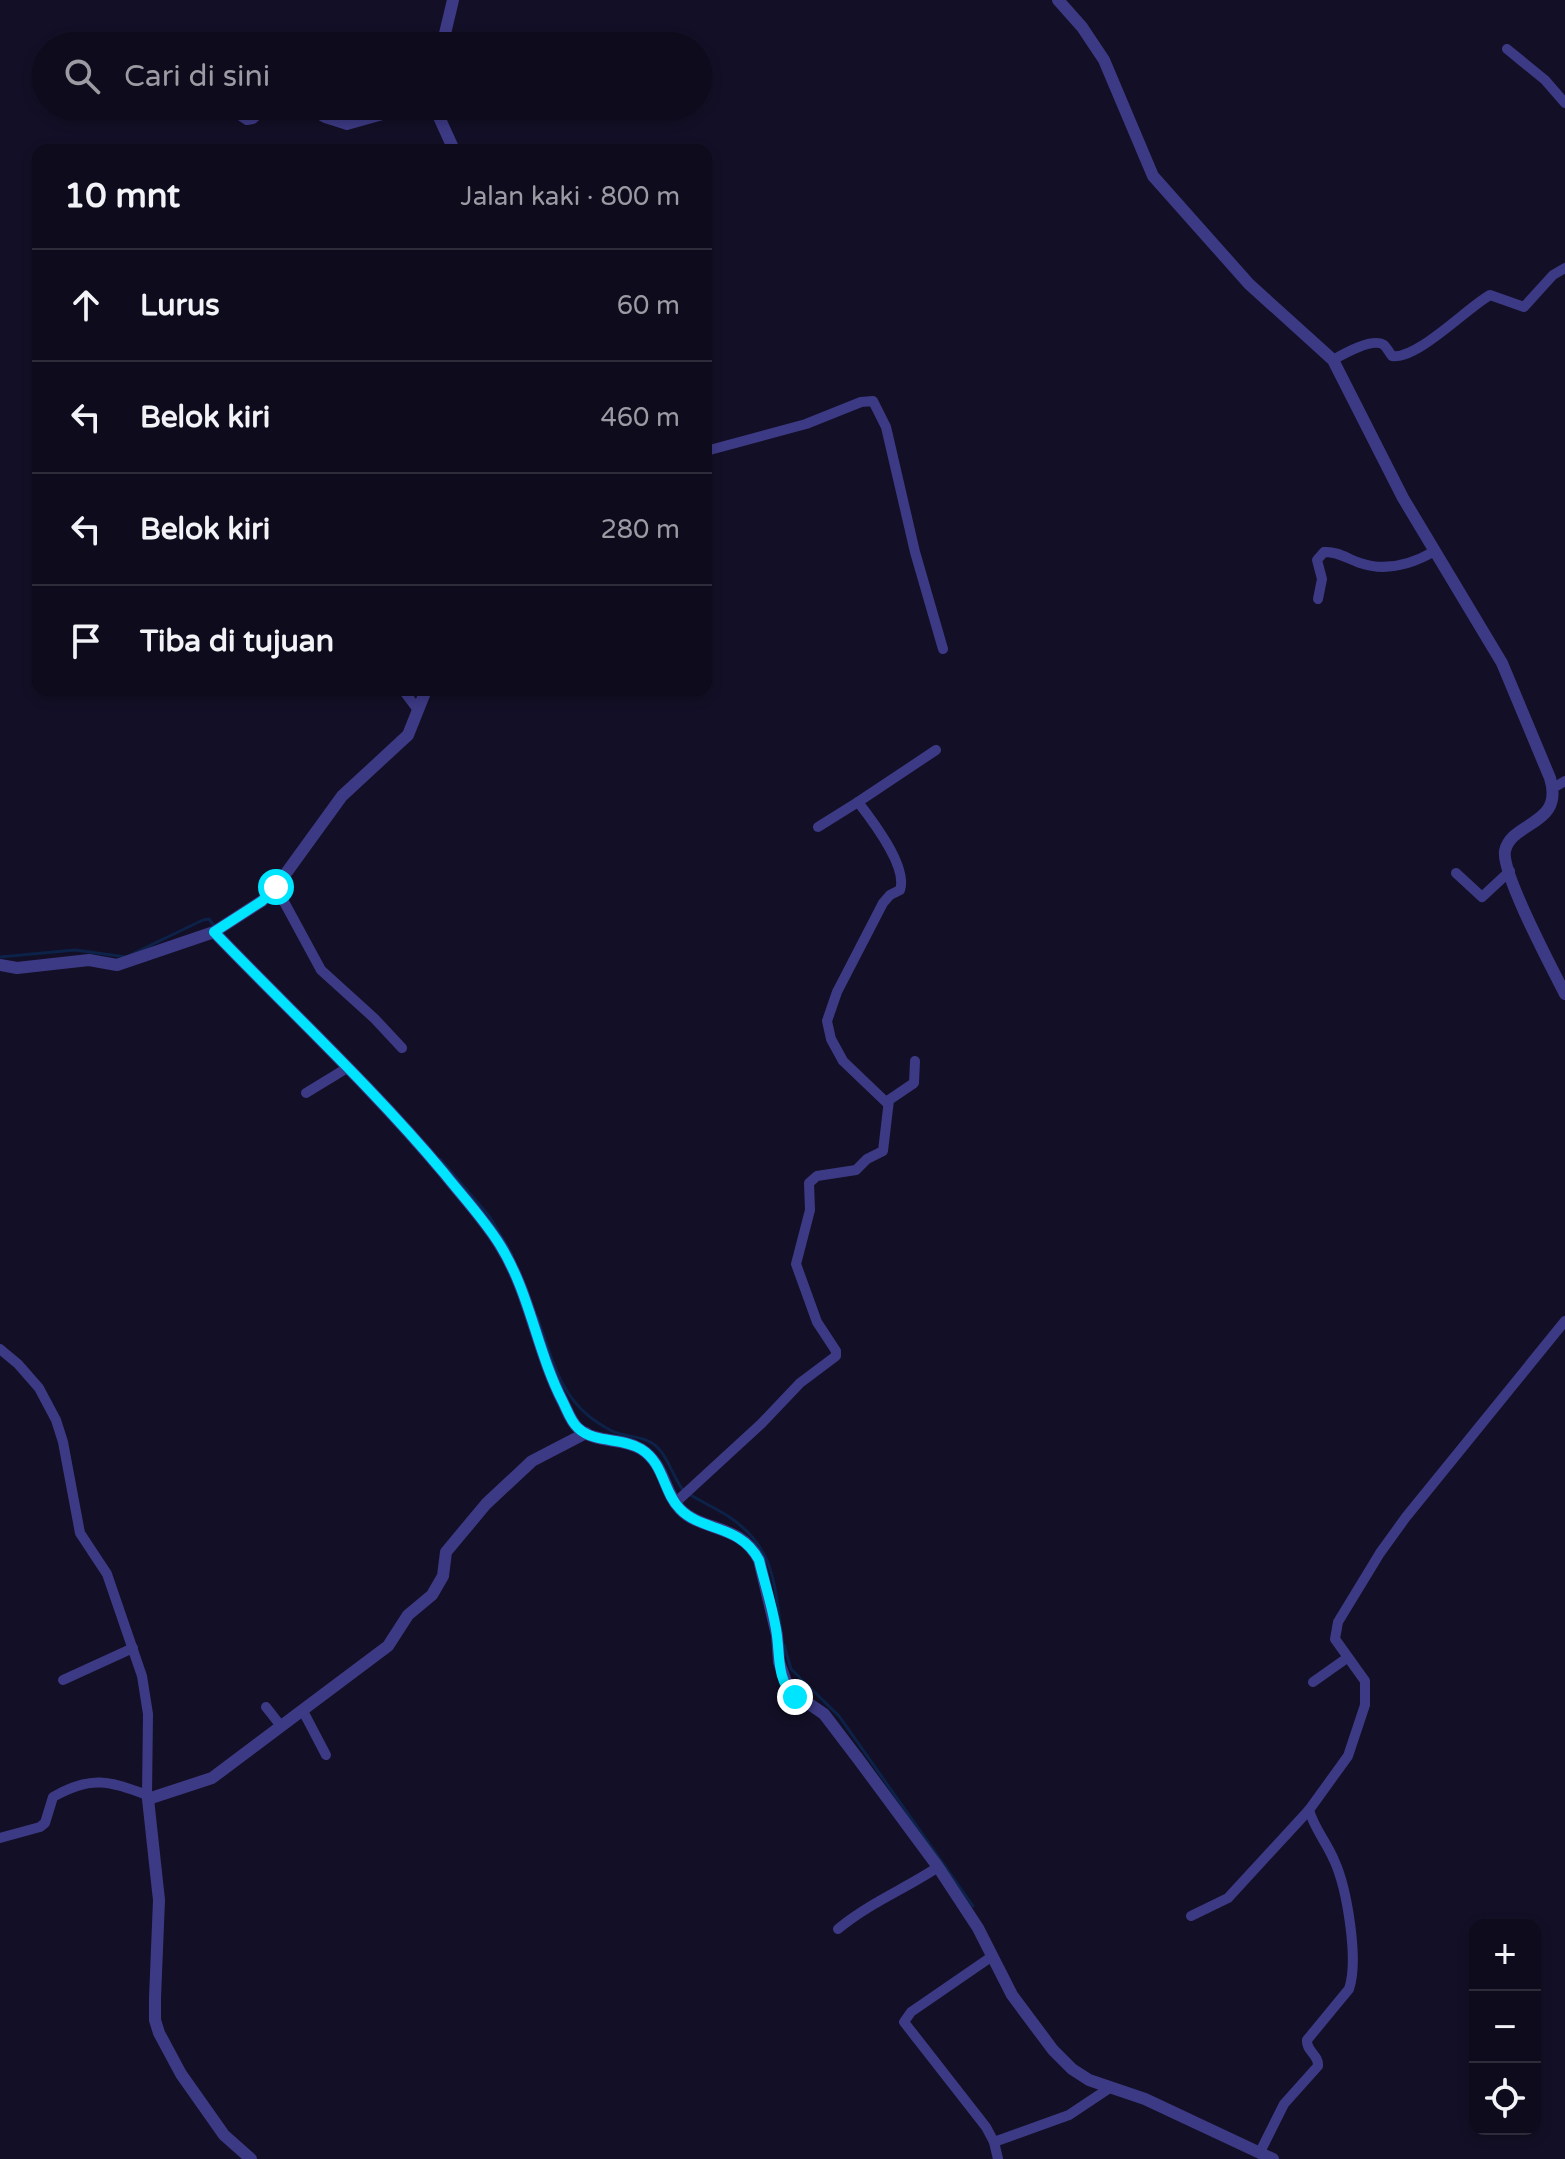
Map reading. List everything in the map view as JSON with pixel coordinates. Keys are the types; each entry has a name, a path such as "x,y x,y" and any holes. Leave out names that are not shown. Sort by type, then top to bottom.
{"street":[{"path":"445,32 453,0"},
{"path":"1058,0 1082,27 1104,60 1153,176 1249,284 1333,360 1433,552 1502,663 1559,784 1549,809 1508,844 1505,855 1522,906 1565,993"},
{"path":"1507,49 1545,80 1565,103"},
{"path":"331,120 347,125 365,120"},
{"path":"438,120 451,144"},
{"path":"1333,360 1355,348 1378,343 1392,356 1403,356 1445,330 1490,295 1524,307 1553,275 1565,268"},
{"path":"712,449 806,424 861,402 873,401 886,427 915,552 943,649"},
{"path":"1318,599 1322,579 1317,560 1324,552 1364,564 1390,566 1406,565 1433,552"},
{"path":"408,696 418,710"},
{"path":"0,965 17,968 89,960 117,965 217,931 262,901 276,887 342,796 408,735 424,696"},
{"path":"818,827 936,750"},
{"path":"858,802 875,823 902,882 900,890 886,898 837,992 828,1012 827,1030 843,1061 888,1104"},
{"path":"1456,873 1482,897 1510,871"},
{"path":"276,887 321,970 402,1048"},
{"path":"217,931 414,1138 500,1245 531,1317 556,1388 575,1424 586,1433 629,1443 644,1451 660,1470 685,1513 726,1531 748,1544 754,1552 759,1560 777,1635 781,1670 789,1690 824,1714 938,1867 978,1928 1022,2010 1053,2050 1082,2077 1108,2089 1145,2099 1273,2159"},
{"path":"677,1501 761,1424 800,1383 836,1356 836,1351 817,1322 796,1264 810,1210 808,1185 817,1176 856,1170 867,1159 883,1151 888,1104 892,1097 913,1084 915,1061"},
{"path":"306,1093 347,1068"},
{"path":"1191,1916 1228,1898 1309,1810 1348,1756 1365,1705 1365,1681 1335,1639 1336,1628 1380,1553 1406,1517 1565,1321"},
{"path":"0,1349 39,1388 56,1420 80,1533 107,1574 142,1676 148,1714 148,1803 159,1900 155,1998 155,2020 159,2033 181,2074 224,2135 251,2159"},
{"path":"0,1838 40,1827 47,1820 53,1797 78,1784 115,1783 148,1796 212,1778 388,1646 408,1615 432,1595 438,1586 446,1552 486,1504 532,1461 586,1433"},
{"path":"63,1680 133,1648"},
{"path":"1313,1682 1347,1658"},
{"path":"266,1707 281,1726"},
{"path":"303,1711 326,1755"},
{"path":"1260,2152 1284,2104 1318,2066 1319,2061 1307,2046 1307,2040 1349,1989 1351,1981 1350,1934 1344,1886 1309,1810"},
{"path":"838,1929 857,1913 913,1884 938,1867"},
{"path":"991,1957 919,2006 904,2022 974,2110 994,2142 998,2159"},
{"path":"994,2142 1069,2115 1108,2089"}],"waterway":[{"path":"0,957 75,950 126,957 203,920 209,919 215,927"},
{"path":"440,1159 490,1217 512,1255"},
{"path":"537,1317 562,1383 581,1409 612,1431 653,1444 665,1457 683,1490"},
{"path":"689,1494 743,1527 763,1552 773,1579 781,1630"},
{"path":"784,1645 791,1669 839,1716 973,1906"}],"route":[{"path":"276,887 262,901 214,932 414,1138 476,1212 512,1268 556,1388 579,1429 593,1436 629,1443 644,1451 660,1470 681,1510 748,1544 759,1560 777,1635 781,1670 784,1681 795,1697"}]}
